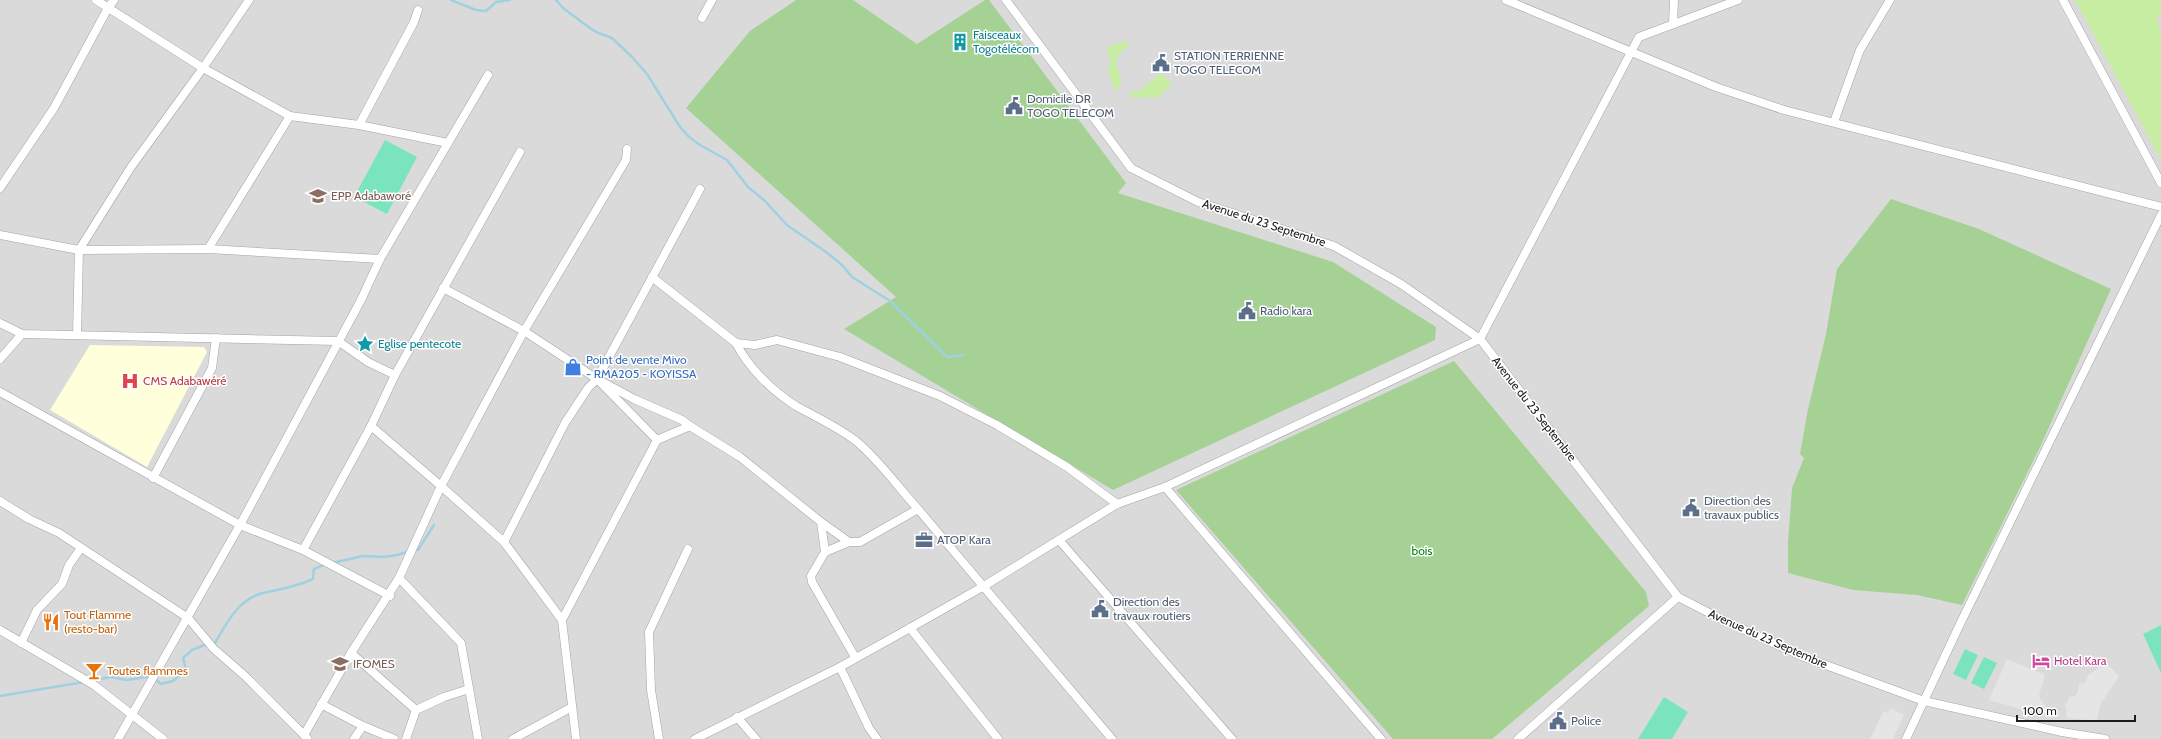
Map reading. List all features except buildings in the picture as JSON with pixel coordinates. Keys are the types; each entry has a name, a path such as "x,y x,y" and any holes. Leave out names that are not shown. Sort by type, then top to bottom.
{"street":[{"path":"96,0 203,68 290,116 359,125 448,143"},
{"path":"0,188 54,108 108,8 114,0"},
{"path":"77,335 79,250 131,166 203,68 249,0"},
{"path":"702,18 712,0"},
{"path":"1506,0 1731,92 1784,110 2161,207"},
{"path":"1673,24 1674,0"},
{"path":"695,739 840,667 855,657 910,628 984,586 1116,504 1164,486 1480,339 1639,37 1738,0"},
{"path":"1834,122 1860,50 1890,0"},
{"path":"2063,0 2161,183"},
{"name":"Avenue du 23 Septembre","path":"1008,1 1131,168 1198,202 1334,246 1401,284 1480,339 1678,597 1725,621 1804,657 1924,702 2062,736 2105,739"},
{"path":"359,125 414,22 418,10"},
{"path":"118,739 240,525 361,300 380,259 488,74"},
{"path":"208,248 290,116"},
{"path":"0,501 29,519 59,533 188,618 214,650 245,676 306,737 321,704 351,653 390,596 441,486 524,331 626,160 627,149"},
{"path":"303,550 371,426 395,375 520,152"},
{"path":"504,542 565,423 588,388 597,379 700,188"},
{"path":"1906,739 1964,616 2161,215"},
{"path":"0,235 79,250 208,248 380,259"},
{"path":"652,278 736,343 741,352 773,389 795,405 857,442 918,509 1112,739"},
{"path":"443,288 524,331 597,379 634,399 682,420 740,457 821,522 849,542"},
{"path":"0,323 22,334 338,341 368,362 395,375"},
{"path":"0,359 22,334"},
{"path":"153,478 191,410 212,368 216,338"},
{"path":"736,343 755,345 777,340 840,357 940,396 997,425 1067,467 1116,504"},
{"path":"597,379 657,440"},
{"path":"0,392 240,525 303,550 390,596"},
{"path":"371,426 504,542 562,620 576,739"},
{"path":"562,620 657,440 690,426"},
{"path":"1164,486 1381,739"},
{"path":"825,552 849,542 860,542 918,509"},
{"path":"821,522 825,552 812,576 812,582 855,657"},
{"path":"1059,540 1232,739"},
{"path":"21,643 38,610 62,584 69,565 81,548"},
{"path":"659,739 651,690 649,632 688,549"},
{"path":"399,578 461,643 478,739"},
{"path":"1518,739 1678,597"},
{"path":"910,628 998,739"},
{"path":"0,630 94,685 133,714 162,739"},
{"path":"351,653 416,710"},
{"path":"840,667 869,728 877,739"},
{"path":"406,739 416,710 444,697 469,689"},
{"path":"321,704 363,726 394,739"},
{"path":"513,739 572,707"},
{"path":"738,717 756,739"},
{"path":"354,739 363,726"},
{"path":"1527,732 1533,739"}],"shaded area":[{"path":"0,0 2161,0 2161,739 0,739"},
{"name":"CMS Adabawéré","path":"90,345 204,347 207,352 147,467 50,410"},
{"path":"2007,659 2045,675 2039,695 2042,702 2049,709 2046,712 2035,713 1989,700"},
{"path":"2106,663 2119,676 2100,705 2097,721 2068,718 2066,716 2067,710 2065,707 2069,697 2075,696 2078,692 2079,684 2086,682 2088,675"},
{"path":"1890,708 1904,715 1893,739 1870,739 1884,711 1888,713"}],"green space":[{"path":"796,0 853,0 917,44 985,0 989,0 1126,183 1118,193 1333,262 1436,327 1435,340 1113,490 844,329 896,297 686,108 750,31"},
{"path":"2075,0 2161,0 2161,17 2156,17 2161,32 2161,160"},
{"path":"1128,41 1128,46 1120,54 1117,60 1117,65 1122,80 1121,85 1116,91 1112,85 1110,76 1108,66 1111,65 1107,47"},
{"path":"1161,73 1172,84 1157,98 1130,97 1131,90 1136,93"},
{"path":"385,140 417,157 387,214 354,197"},
{"path":"1891,199 1979,229 2111,289 2041,445 1962,605 1917,595 1853,590 1788,573 1788,543 1792,488 1804,458 1800,454 1808,409 1826,334 1837,269"},
{"name":"bois","path":"1454,361 1646,592 1649,606 1492,739 1393,739 1176,490"},
{"path":"2161,625 2161,673 2143,634"},
{"path":"1965,649 1978,655 1966,680 1953,674"},
{"path":"1984,657 1997,663 1984,689 1971,683"},
{"path":"1664,697 1688,712 1672,739 1638,739"}],"waterway":[{"path":"451,0 476,10 486,11 496,2 510,0"},
{"path":"556,0 563,8 596,32 612,38 632,57 647,74 680,127 689,137 727,160 748,187 764,200 787,225 826,252 842,265 852,277 890,301 947,357 964,355"},
{"path":"414,550 418,550 434,525"},
{"path":"332,563 363,556 384,557 410,551"},
{"path":"212,643 215,643 240,606 254,596 307,582 313,579 314,569 326,564"},
{"path":"91,681 110,677 127,680 146,677 154,678 161,684 173,681 186,669 183,658 192,650 207,644"},
{"path":"0,696 84,682"}],"place":[{"name":"Faisceaux Togotélécom","path":"960,42"},
{"name":"STATION TERRIENNE TOGO TELECOM","path":"1161,63"},
{"name":"Domicile DR TOGO TELECOM","path":"1014,106"},
{"name":"EPP Adabaworé","path":"318,196"},
{"name":"Radio kara","path":"1247,311"},
{"name":"Eglise pentecote","path":"365,344"},
{"name":"Point de vente Mivo - RMA205 - KOYISSA","path":"573,367"},
{"name":"CMS Adabawéré","path":"130,381"},
{"name":"Direction des travaux publics","path":"1691,508"},
{"name":"ATOP Kara","path":"924,540"},
{"name":"Direction des travaux routiers","path":"1100,609"},
{"name":"Tout Flamme (resto-bar)","path":"51,622"},
{"name":"Hotel Kara","path":"2041,661"},
{"name":"IFOMES","path":"340,664"},
{"name":"Toutes flammes","path":"94,671"},
{"name":"Police","path":"1558,721"}]}
